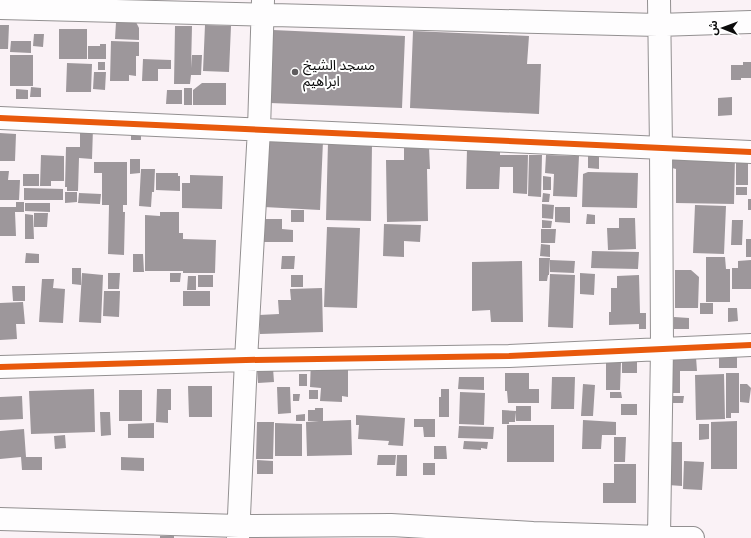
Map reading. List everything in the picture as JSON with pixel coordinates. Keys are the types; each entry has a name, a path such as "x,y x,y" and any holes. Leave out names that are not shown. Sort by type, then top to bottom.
{"street":[{"path":"659,0 658,25 661,148 662,348 659,536"},
{"path":"238,532 246,360 260,129 263,7"},
{"path":"0,8 263,7 658,25 751,22"},
{"path":"0,118 751,152"},
{"path":"0,367 246,360 509,356 751,345"},
{"path":"0,520 238,532 391,525 533,536 659,536 693,538"}],"building":[{"path":"116,22 136,22 139,28 139,40 115,39"},
{"path":"0,25 9,25 8,49 0,49"},
{"path":"205,25 231,26 229,72 203,71"},
{"path":"175,26 192,26 191,68 192,55 202,55 201,75 191,75 190,84 174,84"},
{"path":"59,29 87,29 87,59 59,59"},
{"path":"273,30 405,36 402,108 270,103"},
{"path":"413,31 529,36 527,64 541,64 539,114 410,108"},
{"path":"34,34 44,34 43,47 33,46"},
{"path":"11,41 31,41 31,53 10,52"},
{"path":"111,41 139,42 139,56 136,56 136,76 129,75 129,81 110,81"},
{"path":"100,44 106,44 106,59 88,59 88,46 100,46"},
{"path":"10,55 33,55 33,86 10,86"},
{"path":"143,59 171,60 171,69 158,69 158,81 142,81"},
{"path":"98,62 105,62 105,70 98,70"},
{"path":"743,62 751,62 751,78 731,80 731,65 743,65"},
{"path":"67,63 92,64 91,92 66,92"},
{"path":"94,72 106,72 105,90 93,89"},
{"path":"202,83 226,83 226,105 193,105 193,90"},
{"path":"31,87 41,88 41,97 30,97"},
{"path":"184,88 192,88 192,105 184,105"},
{"path":"16,89 28,90 28,99 16,99"},
{"path":"167,90 182,90 182,104 166,104"},
{"path":"732,97 732,115 718,116 718,98"},
{"path":"80,127 93,128 92,159 79,158 78,191 67,191 67,187 65,187 66,147 80,147"},
{"path":"131,129 141,129 141,140 131,140"},
{"path":"0,133 16,134 15,161 0,161"},
{"path":"266,139 323,141 320,210 264,207"},
{"path":"328,142 372,143 371,221 326,220"},
{"path":"429,147 430,169 427,169 428,221 387,222 386,160 404,160 404,148"},
{"path":"467,149 500,150 500,155 528,155 527,194 513,193 513,167 500,167 499,189 466,189"},
{"path":"588,149 599,150 599,169 588,168"},
{"path":"41,155 64,156 64,181 51,181 51,186 40,186"},
{"path":"529,155 542,155 541,197 528,196"},
{"path":"546,155 579,156 577,197 553,196 554,174 545,173"},
{"path":"672,155 735,156 734,204 676,203 676,169 672,168"},
{"path":"736,155 748,156 748,185 736,185"},
{"path":"130,159 140,159 140,173 130,174"},
{"path":"94,162 127,162 127,205 123,205 123,212 125,212 124,255 108,254 109,205 102,205 102,173 94,173"},
{"path":"141,169 155,169 154,192 152,192 151,207 139,206"},
{"path":"0,171 9,171 8,180 20,180 19,200 0,200"},
{"path":"588,172 638,173 637,208 582,207 583,174"},
{"path":"156,173 178,173 178,176 180,176 180,191 156,190"},
{"path":"23,174 39,174 39,186 23,186"},
{"path":"190,175 223,176 222,209 182,208 182,183 190,183"},
{"path":"543,176 551,177 551,190 543,190"},
{"path":"736,187 747,187 747,195 736,195"},
{"path":"24,188 63,189 63,200 24,200"},
{"path":"65,192 77,192 77,202 65,203"},
{"path":"79,193 101,194 100,204 78,203"},
{"path":"543,193 550,194 549,202 542,202"},
{"path":"748,199 751,199 751,210 748,210"},
{"path":"16,202 24,202 24,212 15,212 16,236 0,236 0,207 16,207"},
{"path":"25,203 50,203 50,212 25,211"},
{"path":"542,204 554,205 553,219 542,218"},
{"path":"695,205 726,206 724,254 693,253"},
{"path":"555,207 570,207 570,223 555,222"},
{"path":"291,210 304,210 304,222 291,222"},
{"path":"160,212 179,212 179,233 183,233 183,239 216,240 215,273 145,271 145,215 160,216"},
{"path":"34,213 48,213 47,227 34,227"},
{"path":"25,214 33,215 34,239 25,239"},
{"path":"587,214 595,215 595,224 586,224"},
{"path":"619,218 635,218 636,249 608,250 607,228 619,228"},
{"path":"262,219 282,219 282,229 293,230 293,242 261,242"},
{"path":"542,220 552,221 551,228 542,228"},
{"path":"732,220 743,220 742,245 731,245"},
{"path":"384,224 421,225 420,242 404,241 404,257 383,256"},
{"path":"327,227 360,228 357,308 324,307"},
{"path":"541,229 556,229 555,243 541,243"},
{"path":"746,239 751,239 751,257 746,257"},
{"path":"541,244 550,245 550,257 540,256"},
{"path":"592,251 639,252 638,269 591,268"},
{"path":"26,253 39,254 39,263 25,263"},
{"path":"133,254 143,254 144,272 133,272"},
{"path":"282,256 295,256 294,269 281,269"},
{"path":"706,257 725,257 726,269 730,269 730,302 706,302"},
{"path":"539,258 550,258 549,275 547,281 539,281"},
{"path":"550,260 575,261 574,273 550,272"},
{"path":"751,260 751,289 732,289 732,268 738,268 738,261"},
{"path":"522,261 523,322 491,322 490,310 472,311 472,262"},
{"path":"72,268 81,268 81,285 72,284"},
{"path":"675,270 691,270 699,277 698,308 675,308"},
{"path":"82,273 103,275 101,323 79,322"},
{"path":"108,273 120,273 119,289 108,289"},
{"path":"170,273 181,273 180,282 170,282"},
{"path":"580,273 595,274 594,295 580,294"},
{"path":"550,274 575,275 573,328 548,327"},
{"path":"198,275 213,275 213,287 198,287"},
{"path":"291,275 303,275 303,287 291,287"},
{"path":"639,275 640,313 646,313 646,329 639,329 639,324 609,325 609,312 611,312 611,288 617,288 617,276"},
{"path":"188,276 196,276 196,290 187,290"},
{"path":"42,279 54,279 53,288 65,289 63,323 39,322"},
{"path":"12,286 25,286 25,301 13,301"},
{"path":"322,288 323,332 260,334 259,315 279,314 278,300 291,300 290,289"},
{"path":"104,291 120,291 119,317 103,316"},
{"path":"183,291 210,291 210,306 183,306"},
{"path":"23,302 25,324 16,324 17,339 0,340 0,303"},
{"path":"700,303 713,303 713,314 700,314"},
{"path":"728,308 737,308 738,321 728,322"},
{"path":"674,317 689,318 689,329 674,329"},
{"path":"719,356 737,357 737,368 719,368"},
{"path":"668,357 696,357 697,371 680,371 680,393 668,393"},
{"path":"311,359 348,360 348,397 342,396 342,402 320,401 321,388 310,387"},
{"path":"622,360 637,360 637,373 622,373"},
{"path":"606,362 621,362 620,390 606,390"},
{"path":"273,368 274,382 258,383 257,369"},
{"path":"505,373 529,373 529,389 539,389 539,403 508,403 507,391 505,391"},
{"path":"726,373 739,373 739,413 731,413 731,418 726,418"},
{"path":"299,374 307,374 307,386 299,386"},
{"path":"724,374 725,419 696,420 695,375"},
{"path":"459,377 484,377 484,390 458,389"},
{"path":"552,377 575,377 574,409 551,409"},
{"path":"583,384 595,385 593,416 581,416"},
{"path":"740,384 747,384 751,388 749,403 740,402"},
{"path":"188,386 212,386 212,417 189,417"},
{"path":"277,387 290,387 291,413 278,414"},
{"path":"94,389 95,432 31,434 29,391"},
{"path":"157,389 171,389 171,410 168,410 168,423 156,422"},
{"path":"441,389 449,389 449,417 439,417 439,397 441,397"},
{"path":"119,390 142,390 142,421 119,421"},
{"path":"309,390 318,390 318,399 309,399"},
{"path":"460,392 485,393 484,425 459,424"},
{"path":"610,392 621,392 622,398 610,398"},
{"path":"293,394 300,394 299,401 293,401"},
{"path":"22,396 23,419 0,420 0,397"},
{"path":"667,396 684,396 683,403 667,403"},
{"path":"621,404 637,404 637,415 621,415"},
{"path":"516,406 531,406 531,421 516,421 515,412 515,422 502,424 502,410 516,411"},
{"path":"315,408 323,408 323,421 351,420 352,455 307,456 306,422 319,421 308,421 308,410 315,410"},
{"path":"100,412 110,412 111,435 101,436"},
{"path":"305,414 305,421 296,421 296,415"},
{"path":"356,415 405,418 403,446 388,445 389,441 358,439 359,425 356,425"},
{"path":"414,419 435,419 435,437 424,437 423,427 414,427"},
{"path":"583,420 616,422 616,435 602,435 601,449 582,449"},
{"path":"737,421 737,469 711,469 711,422"},
{"path":"257,422 274,422 273,459 256,459"},
{"path":"154,423 154,438 128,438 128,424"},
{"path":"275,423 302,424 302,456 275,456"},
{"path":"699,424 709,424 709,439 699,440"},
{"path":"507,425 554,425 554,462 507,462"},
{"path":"459,426 494,427 493,439 458,438"},
{"path":"24,429 26,457 42,457 42,470 22,470 21,457 0,459 0,431"},
{"path":"65,435 66,448 55,449 54,436"},
{"path":"614,437 626,437 625,462 614,462"},
{"path":"464,441 488,442 487,449 463,449"},
{"path":"668,442 682,442 682,486 668,485"},
{"path":"434,446 446,446 447,459 434,459"},
{"path":"378,455 396,455 395,465 377,465"},
{"path":"397,455 407,455 407,476 396,476"},
{"path":"121,457 144,458 144,471 121,470"},
{"path":"257,460 273,461 273,474 257,474"},
{"path":"684,461 704,462 702,490 683,489"},
{"path":"423,463 435,463 435,475 423,475"},
{"path":"614,464 636,464 636,503 603,503 603,483 614,483"},
{"path":"160,536 174,536 174,538 160,538"}],"cycle path":[{"path":"0,118 751,152"},
{"path":"0,367 246,360 509,356 751,345"}],"place":[{"name":"مسجد الشيخ ابراهيم","path":"295,72"}]}
